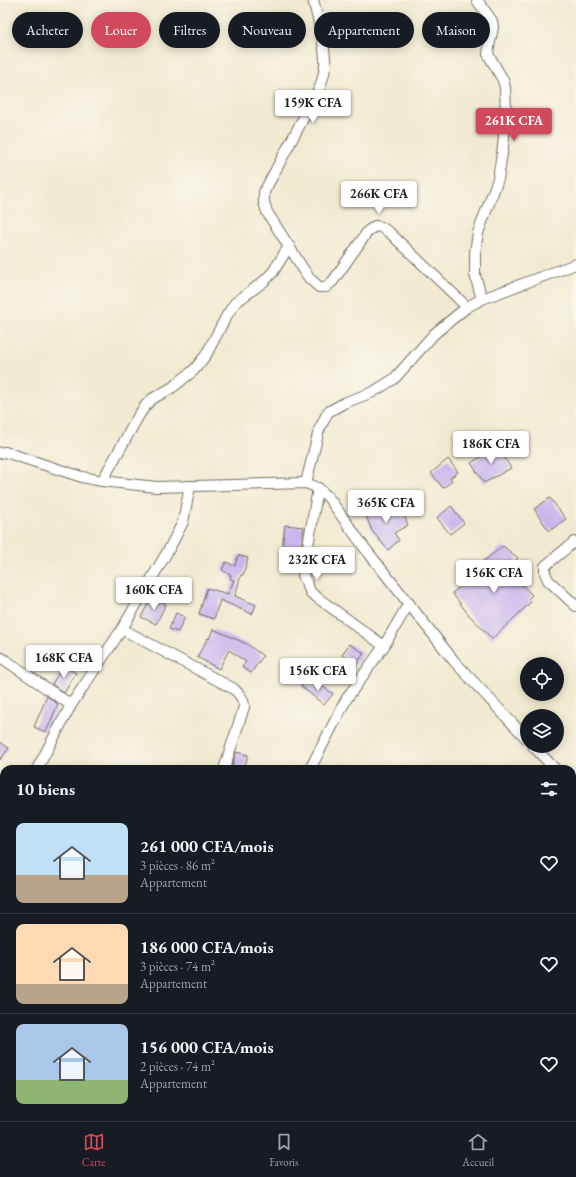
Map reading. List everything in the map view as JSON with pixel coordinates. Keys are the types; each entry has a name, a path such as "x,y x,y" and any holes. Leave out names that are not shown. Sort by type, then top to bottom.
{"street":[{"path":"313,0 323,42 325,60 324,74 320,87 264,192 264,202 267,212 309,278 319,287 326,287 332,281 368,230 375,226 381,227 390,233 467,307"},
{"path":"477,0 492,21 493,27 488,54 503,80 506,104 503,147 498,180 478,233 475,253 475,275 482,299"},
{"path":"102,481 146,405 152,399 173,387 194,370 206,355 235,303 263,282 273,272 289,246"},
{"path":"306,483 319,430 328,412 344,402 373,392 394,379 434,334 467,307 482,299 576,264"},
{"path":"2,451 82,477 102,481 156,487 306,483 318,488 328,497 364,546 454,661 520,732"},
{"path":"38,765 71,705 122,629 169,549 183,522 190,486"},
{"path":"318,488 303,575 305,582 311,593 384,646"},
{"path":"574,542 545,566 545,573 548,580 576,606"},
{"path":"312,765 347,698 384,646 409,603"},
{"path":"122,629 234,689 242,696 244,707 225,765"},
{"path":"0,658 71,705"},
{"path":"540,753 551,765"}],"building":[{"path":"497,447 511,468 484,483 471,463"},
{"path":"448,459 458,472 450,478 452,481 443,488 431,473"},
{"path":"550,498 566,519 549,531 534,509"},
{"path":"384,501 392,515 402,511 408,525 394,533 399,540 388,550 372,531 365,513"},
{"path":"451,506 464,523 450,534 437,518"},
{"path":"285,525 304,527 299,558 281,556"},
{"path":"503,546 518,558 507,569 532,595 528,599 531,602 492,639 469,615 452,593 481,571 476,567"},
{"path":"238,555 248,558 235,596 256,605 252,614 220,600 214,619 199,614 207,588 228,594 234,580 230,579 231,575 222,570 226,562 235,566"},
{"path":"152,597 166,604 156,624 141,617"},
{"path":"176,613 185,617 178,632 169,629"},
{"path":"213,629 247,644 263,656 251,673 242,667 246,662 229,650 219,669 197,657 208,638 209,639"},
{"path":"349,644 364,653 357,664 342,655"},
{"path":"63,666 76,673 64,693 52,684"},
{"path":"305,680 319,690 322,686 333,694 324,705 301,686"},
{"path":"47,696 58,704 46,732 34,727"},
{"path":"0,742 9,748 0,760"},
{"path":"236,752 248,755 245,765 232,765"}]}
